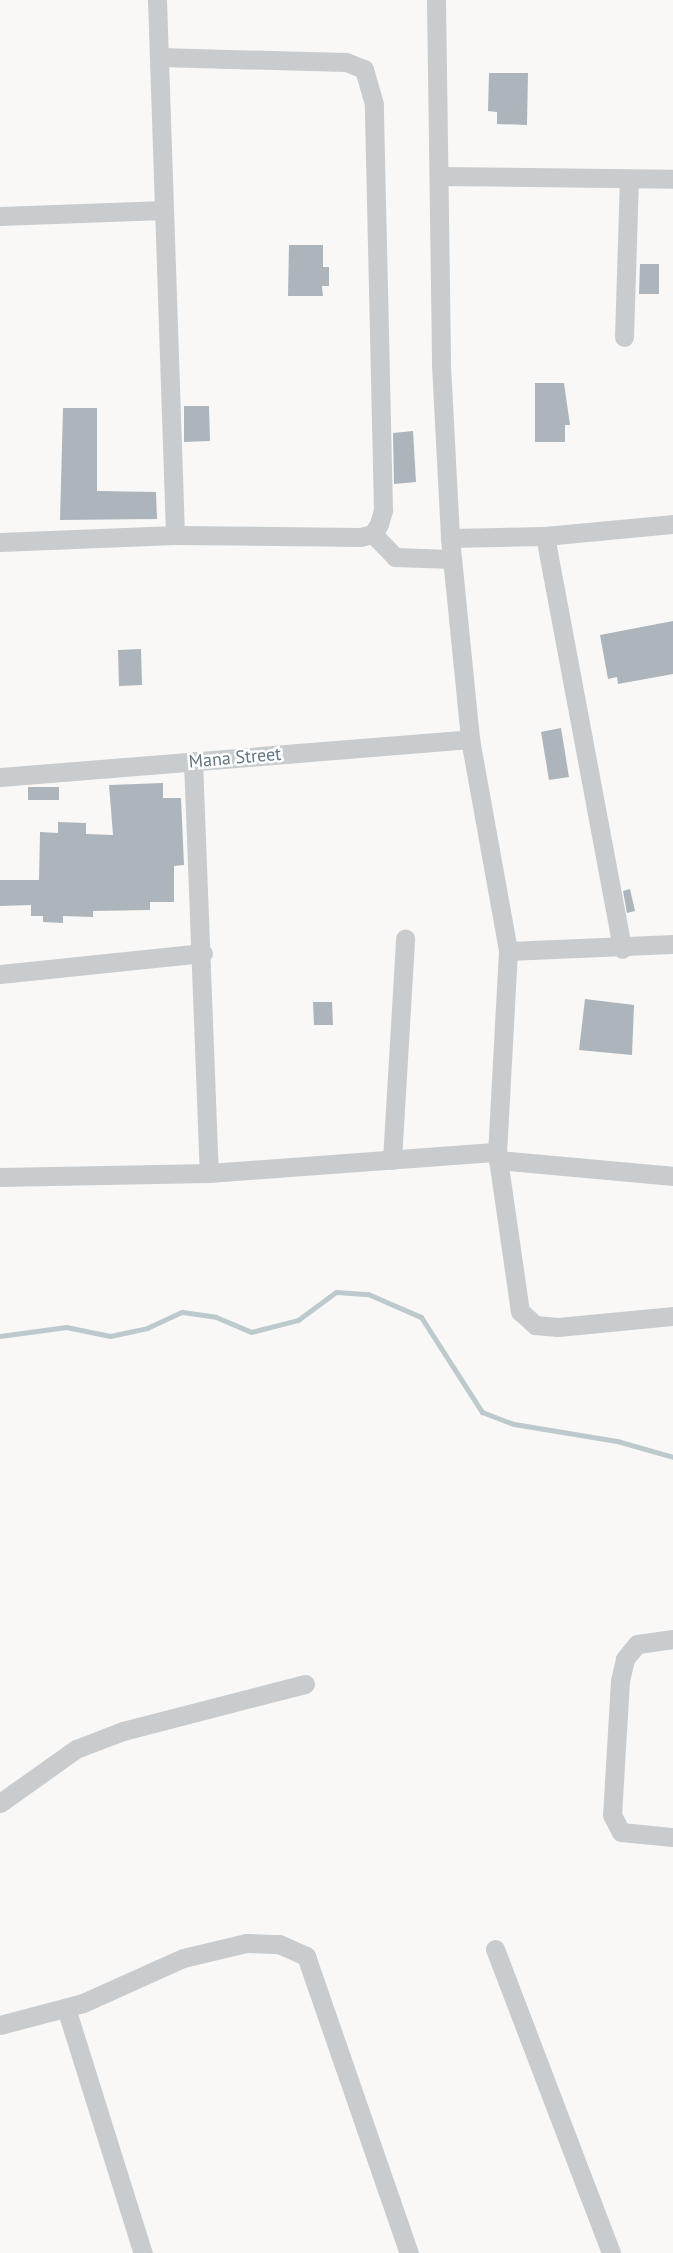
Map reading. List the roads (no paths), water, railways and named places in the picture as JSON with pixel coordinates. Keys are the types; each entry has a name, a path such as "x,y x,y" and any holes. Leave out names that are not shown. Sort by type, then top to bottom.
{"street":[{"path":"157,0 175,535"},
{"path":"436,0 440,176 441,365 450,538 470,739 508,951 497,1156 520,1312 535,1324 558,1327 673,1316"},
{"path":"159,57 346,62 364,69 370,83 374,104 383,510 373,534"},
{"path":"440,176 673,179"},
{"path":"624,337 629,178"},
{"path":"0,216 164,210"},
{"path":"450,538 545,536 673,524"},
{"path":"0,542 175,535 373,534 395,557 452,559"},
{"path":"545,536 622,949"},
{"name":"Mana Street","path":"0,777 470,739"},
{"path":"193,761 202,952 209,1173"},
{"path":"392,1160 405,938"},
{"path":"508,951 622,949 673,944"},
{"path":"0,974 202,952"},
{"path":"0,1177 209,1173 392,1160 497,1156 673,1176"},
{"path":"673,1639 637,1644 625,1659 620,1681 612,1815 621,1832 673,1837"},
{"path":"0,1803 76,1749 123,1731 305,1684"},
{"path":"0,2025 66,2008 183,1958 246,1944 279,1944 306,1956 409,2253"},
{"path":"495,1949 610,2253"},
{"path":"66,2008 144,2253"}],"waterway":[{"path":"0,1336 66,1327 110,1336 147,1328 182,1312 216,1317 251,1332 298,1320 336,1292 368,1294 421,1317 482,1412 514,1424 617,1441 673,1457"}]}
